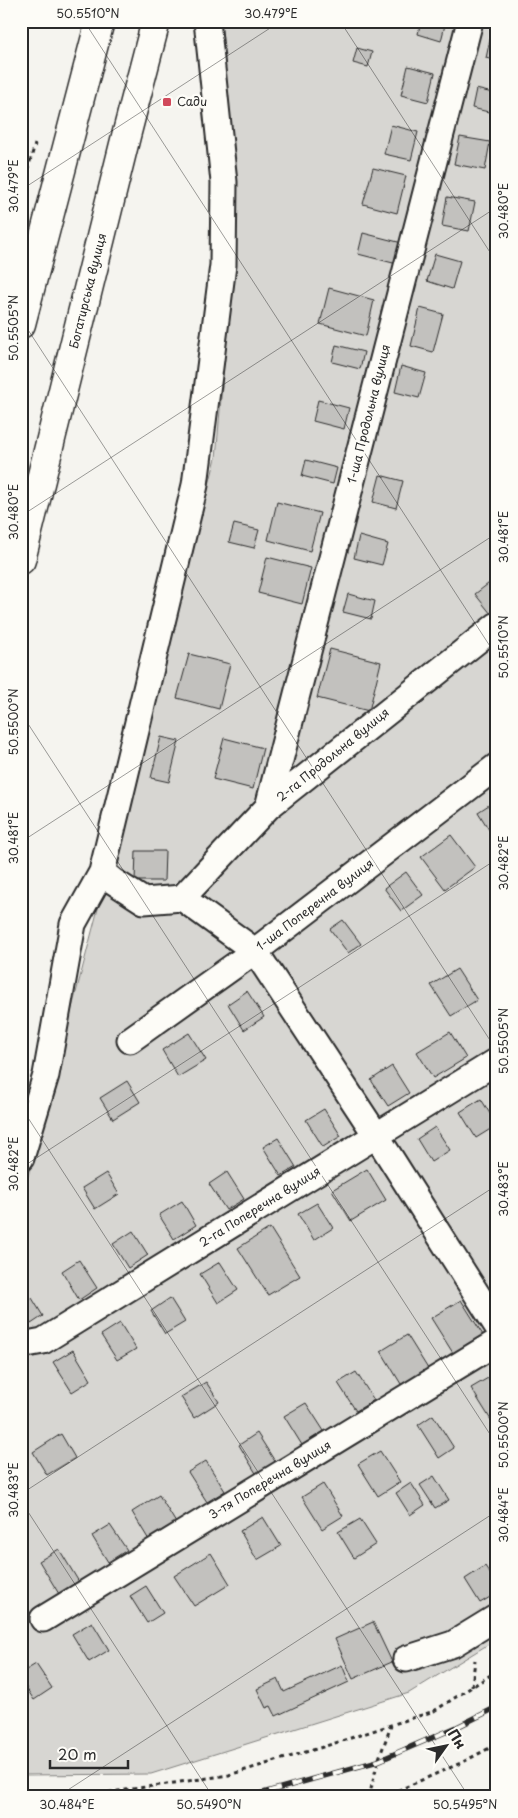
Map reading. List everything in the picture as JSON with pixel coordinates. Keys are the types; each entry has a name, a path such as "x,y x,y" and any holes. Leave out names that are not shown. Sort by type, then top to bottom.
{"main road":[{"path":"21,324 100,21"},
{"name":"Богатирська вулиця","path":"21,560 156,21"}],"street":[{"path":"21,1158 46,1075 73,924 102,872 195,485 223,265 224,182 207,21"},
{"name":"1-ша Продольна вулиця","path":"268,807 470,21"},
{"name":"2-га Продольна вулиця","path":"182,898 268,807 497,625"},
{"name":"1-ша Поперечна вулиця","path":"130,1040 256,951 497,766"},
{"path":"102,872 144,901 182,898 256,951 497,1326"},
{"name":"2-га Поперечна вулиця","path":"21,1345 43,1341 497,1061"},
{"name":"3-тя Поперечна вулиця","path":"43,1619 497,1342"},
{"path":"406,1659 453,1644 497,1617"}],"path":[{"path":"21,193 35,144"},
{"path":"77,1797 229,1775 326,1746 434,1711 497,1671"},
{"path":"369,1797 378,1762 391,1725"},
{"path":"383,1797 464,1762 497,1744"}],"shaded area":[{"path":"221,21 497,21 497,1639 409,1693 151,1774 21,1775 21,1203 216,458 229,303 231,143"}],"building":[{"path":"421,21 446,21 441,41 418,34"},
{"path":"493,26 497,27 497,61 486,58"},
{"path":"357,48 372,52 368,67 353,63"},
{"path":"408,66 435,73 428,102 401,95"},
{"path":"476,89 497,94 497,114 472,108"},
{"path":"391,125 418,132 411,160 384,154"},
{"path":"460,137 490,142 485,170 454,164"},
{"path":"373,168 406,176 397,213 363,204"},
{"path":"447,197 475,202 469,231 442,226"},
{"path":"363,233 402,243 397,264 358,254"},
{"path":"435,254 460,261 452,289 427,281"},
{"path":"329,288 374,300 366,336 320,324"},
{"path":"420,308 443,314 433,352 411,346"},
{"path":"336,345 364,352 360,369 332,362"},
{"path":"401,366 426,373 419,398 395,392"},
{"path":"318,400 349,408 344,429 313,421"},
{"path":"306,460 337,468 333,484 302,476"},
{"path":"380,475 403,481 396,508 373,502"},
{"path":"277,502 320,513 310,551 268,540"},
{"path":"234,524 259,530 254,548 229,542"},
{"path":"359,536 388,544 382,565 354,558"},
{"path":"267,557 311,568 302,604 258,593"},
{"path":"497,577 497,618 495,619 475,594"},
{"path":"348,594 375,601 371,619 343,612"},
{"path":"330,649 381,662 369,711 317,698"},
{"path":"189,654 230,664 219,709 177,698"},
{"path":"161,737 179,741 169,782 151,778"},
{"path":"224,738 263,748 253,789 213,779"},
{"path":"495,801 497,804 496,841 478,812"},
{"path":"451,835 475,867 445,889 421,857"},
{"path":"136,851 165,851 164,881 135,881"},
{"path":"406,872 423,895 401,911 384,888"},
{"path":"343,920 361,944 348,953 330,929"},
{"path":"457,969 477,1000 451,1016 431,985"},
{"path":"247,991 264,1017 244,1030 228,1004"},
{"path":"450,1032 466,1058 433,1078 417,1052"},
{"path":"189,1033 206,1060 178,1077 162,1050"},
{"path":"392,1066 409,1093 388,1106 371,1080"},
{"path":"127,1081 140,1102 113,1119 100,1098"},
{"path":"481,1099 497,1125 476,1138 460,1112"},
{"path":"324,1109 341,1136 323,1147 306,1120"},
{"path":"435,1127 450,1150 431,1162 417,1139"},
{"path":"278,1138 296,1167 281,1176 263,1147"},
{"path":"367,1169 386,1200 351,1221 332,1190"},
{"path":"227,1172 244,1199 226,1210 209,1184"},
{"path":"106,1173 119,1194 95,1209 82,1188"},
{"path":"182,1201 196,1225 174,1239 159,1215"},
{"path":"317,1203 333,1228 314,1240 298,1214"},
{"path":"270,1228 300,1276 268,1295 238,1248"},
{"path":"133,1231 148,1255 128,1268 113,1244"},
{"path":"79,1260 97,1288 79,1300 62,1271"},
{"path":"220,1262 238,1290 218,1303 200,1274"},
{"path":"32,1298 43,1316 31,1324 21,1305"},
{"path":"170,1298 185,1322 165,1334 151,1311"},
{"path":"461,1300 483,1335 453,1353 431,1318"},
{"path":"120,1323 136,1349 117,1360 101,1335"},
{"path":"407,1335 430,1372 404,1389 381,1351"},
{"path":"73,1350 91,1380 72,1392 53,1362"},
{"path":"356,1372 374,1400 356,1411 338,1383"},
{"path":"488,1378 497,1392 496,1428 471,1388"},
{"path":"206,1382 219,1402 194,1418 181,1397"},
{"path":"306,1403 324,1431 302,1445 284,1416"},
{"path":"433,1415 454,1448 439,1458 418,1425"},
{"path":"257,1433 276,1463 257,1475 239,1445"},
{"path":"61,1434 75,1458 47,1475 33,1452"},
{"path":"380,1451 400,1482 378,1496 358,1464"},
{"path":"206,1461 225,1491 207,1502 188,1472"},
{"path":"434,1476 449,1500 435,1508 420,1485"},
{"path":"411,1483 425,1505 410,1515 396,1493"},
{"path":"323,1484 343,1516 322,1529 302,1497"},
{"path":"159,1495 176,1523 149,1540 132,1512"},
{"path":"263,1517 281,1546 257,1560 240,1531"},
{"path":"360,1519 376,1544 354,1558 338,1532"},
{"path":"110,1525 127,1550 108,1562 92,1536"},
{"path":"59,1549 79,1582 59,1594 39,1561"},
{"path":"211,1553 230,1584 194,1606 174,1576"},
{"path":"485,1566 497,1584 497,1593 480,1603 465,1579"},
{"path":"146,1586 163,1613 147,1623 130,1596"},
{"path":"21,1599 31,1614 21,1620"},
{"path":"92,1622 109,1650 89,1662 72,1634"},
{"path":"373,1622 392,1662 353,1679 335,1639"},
{"path":"36,1664 52,1688 34,1700 21,1680 21,1673"},
{"path":"342,1665 349,1682 276,1716 271,1706 266,1708 257,1689 278,1679 284,1692"}],"railway":[{"path":"248,1797 378,1761 457,1727 497,1707"}],"place":[{"name":"Сади","path":"167,102"}]}
